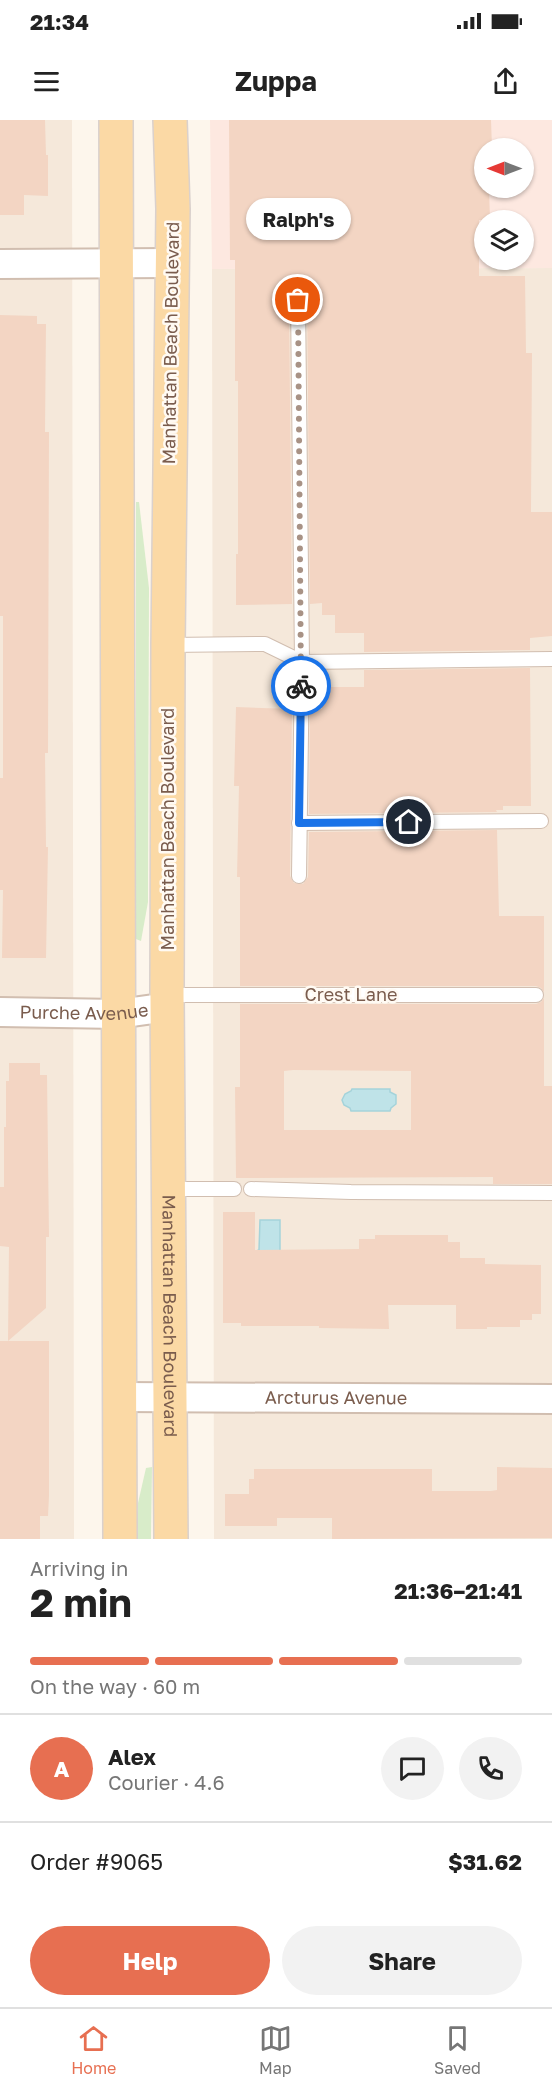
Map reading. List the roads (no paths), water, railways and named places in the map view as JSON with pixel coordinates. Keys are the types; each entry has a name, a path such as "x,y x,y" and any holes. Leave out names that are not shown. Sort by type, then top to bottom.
{"main road":[{"path":"116,120 120,1539"},
{"name":"Manhattan Beach Boulevard","path":"170,120 173,208 167,1001 171,1539"}],"street":[{"path":"0,264 171,263"},
{"name":"Purche Avenue","path":"0,1012 118,1014 167,1001"},
{"name":"Arcturus Avenue","path":"120,1397 552,1399"}],"lane":[{"path":"298,300 302,662 299,876"},
{"path":"168,645 265,644 302,662 552,659"},
{"path":"299,823 541,821"},
{"name":"Crest Lane","path":"167,1001 536,995"},
{"path":"168,1189 234,1189"},
{"path":"251,1189 552,1193"}],"water":[{"path":"352,1089 390,1089 390,1092 396,1095 396,1104 390,1111 351,1111 342,1100 345,1094"},
{"path":"260,1220 280,1220 280,1266 250,1253 259,1250"}],"place":[{"name":"Ralph's","path":"298,300"}]}
